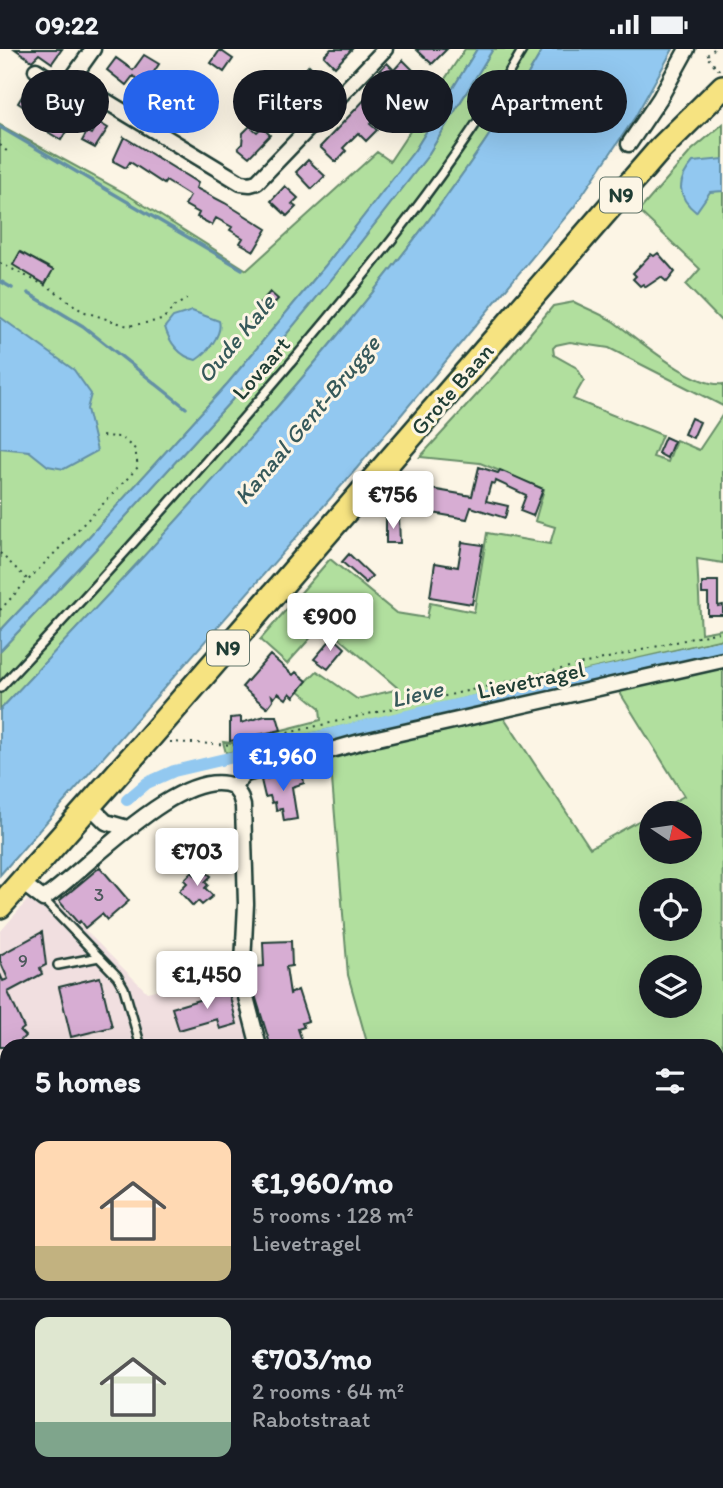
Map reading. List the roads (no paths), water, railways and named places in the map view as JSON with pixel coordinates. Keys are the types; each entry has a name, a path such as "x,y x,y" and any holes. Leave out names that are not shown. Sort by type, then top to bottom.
{"main road":[{"name":"Grote Baan","path":"97,798 660,149 723,87"},
{"name":"N9","path":"0,906 97,798"}],"street":[{"path":"78,70 93,49"},
{"path":"109,103 241,183 250,184 257,182 385,49"},
{"path":"629,144 660,98 687,49"},
{"name":"Lievetragel","path":"233,786 244,774 313,755 723,660"},
{"path":"21,882 43,899 127,828 187,792 219,783 233,786 243,806 246,904 243,963 245,993 257,1039"},
{"path":"97,798 106,822 127,828"}],"lane":[{"name":"Lovaart","path":"0,688 114,566 353,289 447,169 523,49"},
{"path":"43,899 117,975 124,988 139,1039"},
{"path":"58,965 99,957"}],"water":[{"path":"477,49 493,49 480,70 467,70 467,91 453,114 453,88"},
{"path":"543,49 673,49 627,129 627,70 531,70"},
{"path":"425,133 441,133 426,158 335,275 239,392 0,651 0,631 228,383 325,266"},
{"name":"Kanaal Gent-Brugge","path":"491,133 624,133 574,207 357,468 0,875 0,710 128,574 293,389 390,271"},
{"path":"723,159 723,191 710,192 696,212 682,194 684,175 693,162"},
{"path":"192,311 219,321 220,326 213,343 196,360 185,356 176,348 165,327 173,317"},
{"path":"0,317 74,370 91,394 87,409 97,451 64,469 48,466 29,451 0,448"}],"waterway":[{"path":"0,127 242,269"},
{"path":"0,281 12,288"},
{"path":"28,293 83,326 186,408"},
{"name":"Lieve","path":"127,800 147,783 174,771 723,646"}],"water label":[{"name":"Oude Kale","path":"236,339"}]}
